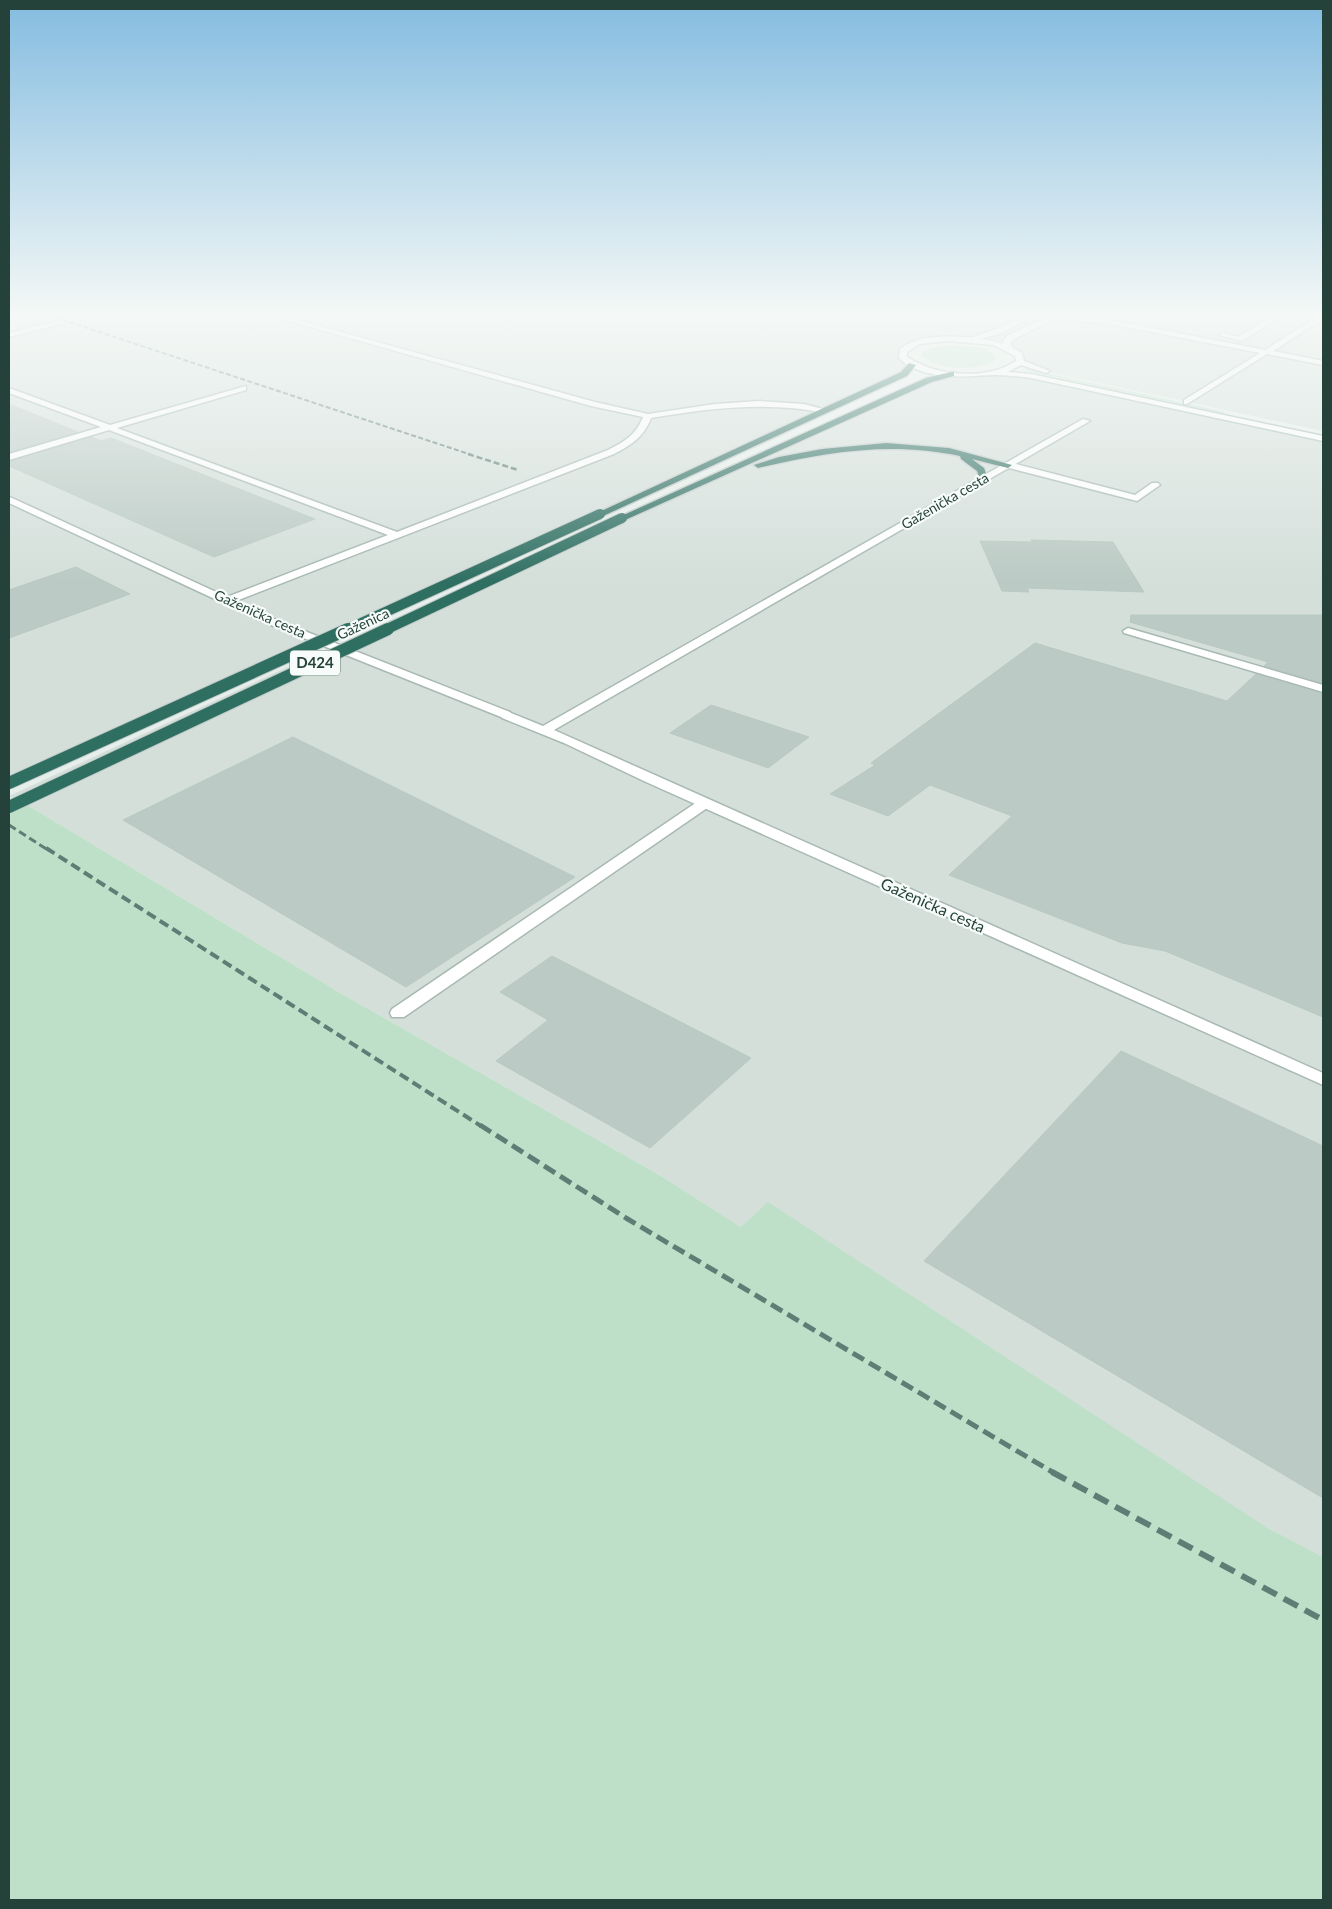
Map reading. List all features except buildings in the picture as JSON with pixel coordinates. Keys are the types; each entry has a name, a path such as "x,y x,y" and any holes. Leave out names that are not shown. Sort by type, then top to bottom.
{"highway":[{"name":"D424","path":"826,410 839,404"},
{"name":"D424","path":"720,474 875,404"},
{"name":"Gaženica","path":"9,783 826,410"},
{"path":"720,474 803,454 872,446 912,447 959,453 1008,466"},
{"path":"959,453 980,470 984,479"},
{"name":"Gaženica","path":"9,807 622,518 720,474"}],"street":[{"path":"46,404 398,535"},
{"path":"9,457 189,404"},
{"path":"594,404 648,416 713,407 753,404"},
{"path":"796,404 826,410"},
{"path":"1159,404 1323,440"},
{"path":"1197,404 1323,430"},
{"path":"229,600 611,452 634,440 644,427 648,416"},
{"name":"Gaženička cesta","path":"542,730 1086,421"},
{"path":"1008,466 1137,498 1155,485"},
{"name":"Gaženička cesta","path":"9,500 270,620 568,740 1323,1079"},
{"path":"1128,631 1323,689"},
{"path":"398,1013 706,803"}],"shaded area":[{"path":"9,404 838,404 9,783"},
{"path":"875,404 1159,404 1323,440 1323,1557 1266,1527 741,1227 661,1176 342,994 9,796 333,646"},
{"path":"1198,404 1323,404 1323,431"}],"green space":[{"path":"1182,404 1225,412 1223,413"},
{"path":"27,805 342,994 661,1176 741,1227 768,1202 1266,1527 1323,1557 1323,1900 9,1900 9,814"}],"railway":[{"path":"318,404 472,455"},
{"path":"468,454 518,470"},
{"path":"9,825 48,850"},
{"path":"46,848 481,1126"},
{"path":"480,1125 626,1218 1054,1473"},
{"path":"1052,1472 1323,1620"}]}
